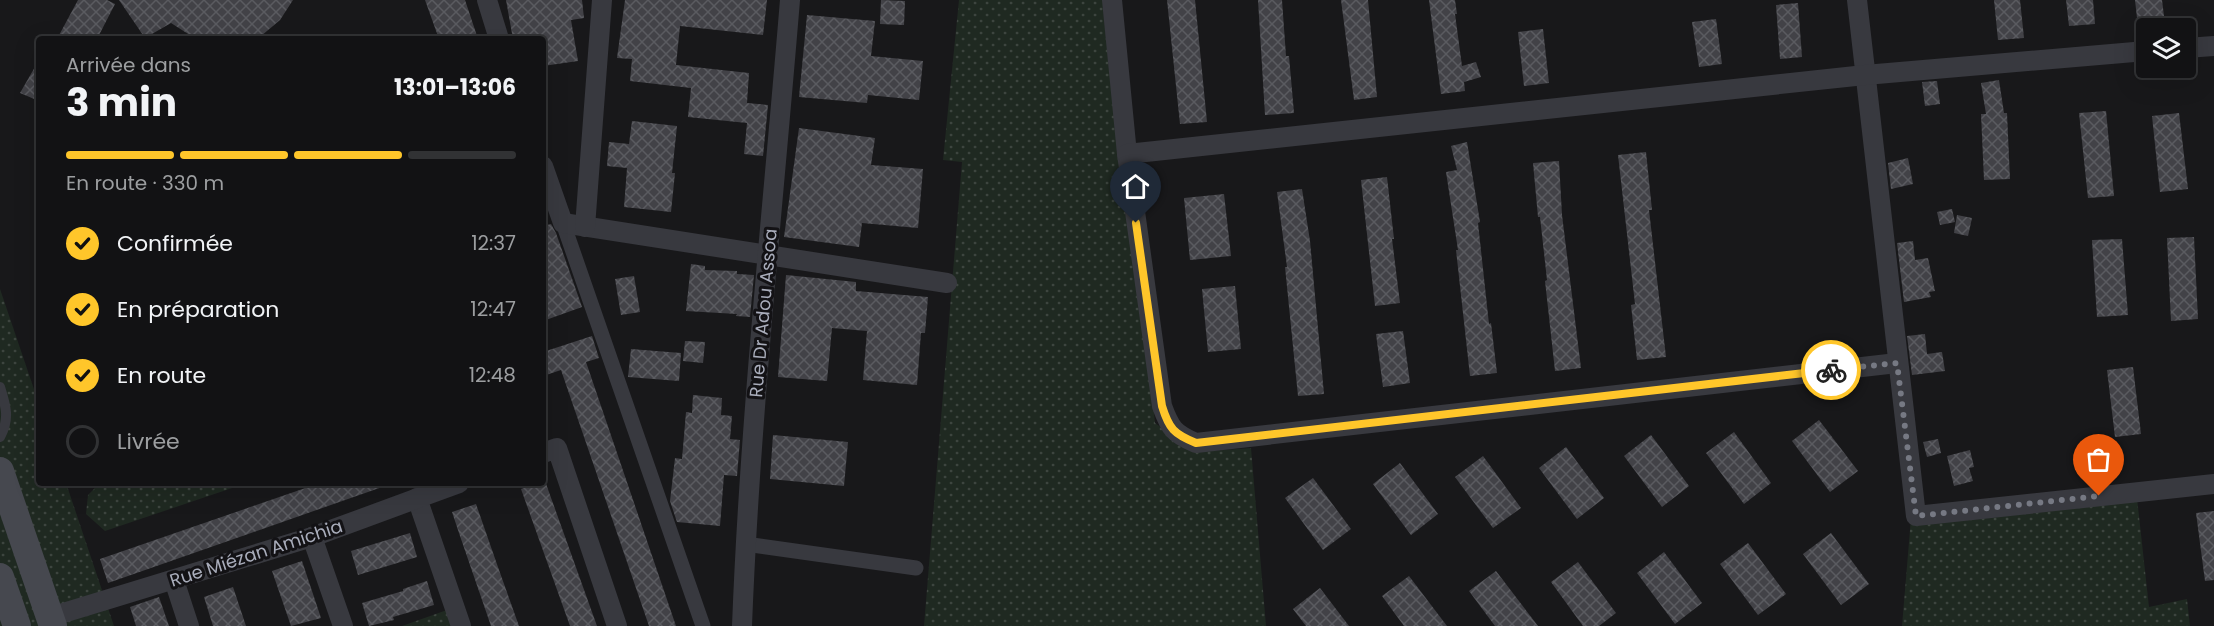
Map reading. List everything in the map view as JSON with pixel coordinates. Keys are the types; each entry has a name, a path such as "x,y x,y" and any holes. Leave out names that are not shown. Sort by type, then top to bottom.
{"main road":[{"path":"0,471 52,622"},
{"path":"0,577 17,626"}],"street":[{"path":"487,0 499,36"},
{"path":"585,227 602,0"},
{"name":"Rue Dr Adou Assoa","path":"742,626 745,544 790,0"},
{"path":"1112,0 1126,154 1162,406 1168,424 1179,436 1196,443 1897,363"},
{"path":"1857,0 1916,516 2214,484"},
{"path":"2196,47 2214,46"},
{"path":"1126,154 1865,75 2136,52"},
{"path":"546,175 703,626"},
{"path":"563,223 947,283"},
{"path":"546,452 557,448 617,626"},
{"name":"Rue Miézan Amichia","path":"52,622 174,580 312,537 451,486"},
{"path":"417,498 461,626"},
{"path":"312,537 343,626"},
{"path":"745,544 916,568"},
{"path":"174,580 189,626"}],"lane":[{"path":"0,387 7,410 6,427 0,437"}],"shaded area":[{"path":"959,0 1113,0 1155,423 1195,452 1251,448 1266,626 924,626 962,162 943,160"},
{"path":"0,289 36,395 36,486 67,486 114,626 0,626"},
{"path":"97,486 238,486 105,531 86,514 88,495"},
{"path":"2137,498 2149,607 2187,599 2190,626 1902,626 1911,518"},
{"path":"447,610 453,626 402,626"}],"building":[{"path":"78,0 107,0 115,4 99,36 59,36"},
{"path":"119,0 293,0 280,20 261,36 191,36 171,23 148,36 144,36"},
{"path":"425,0 465,0 477,36 438,36"},
{"path":"506,0 582,0 584,18 571,20 578,61 546,66 546,36 512,36"},
{"path":"625,0 767,0 763,35 680,26 676,65 749,73 747,103 768,105 763,156 744,154 747,123 688,117 691,88 630,81 632,59 617,58"},
{"path":"881,0 905,1 904,25 880,24"},
{"path":"1167,0 1195,0 1207,122 1180,124"},
{"path":"1258,0 1282,0 1286,56 1289,56 1294,113 1265,115"},
{"path":"1341,0 1368,0 1377,97 1354,100"},
{"path":"1429,0 1455,0 1462,66 1476,62 1481,77 1464,82 1465,91 1441,94"},
{"path":"1994,0 2020,0 2024,38 1998,40"},
{"path":"2066,0 2093,0 2095,24 2069,26"},
{"path":"2135,0 2162,0 2164,18 2137,18"},
{"path":"1798,3 1802,57 1780,59 1776,5"},
{"path":"807,15 875,21 871,56 923,61 919,100 868,95 867,103 799,97"},
{"path":"1716,19 1722,64 1699,67 1692,22"},
{"path":"1543,29 1549,83 1524,86 1518,32"},
{"path":"36,65 36,100 20,93"},
{"path":"1999,80 2004,113 2007,113 2010,179 1984,180 1981,114 1986,114 1981,83"},
{"path":"1937,81 1940,104 1925,106 1922,82"},
{"path":"2106,111 2114,196 2088,198 2079,113"},
{"path":"2179,113 2188,189 2160,192 2152,116"},
{"path":"632,121 677,126 671,212 624,207 627,168 607,166 609,142 629,144"},
{"path":"799,128 875,138 871,165 923,169 918,228 862,223 859,247 784,237"},
{"path":"1467,142 1480,222 1478,223 1489,324 1491,323 1497,373 1470,376 1456,250 1458,250 1446,172 1457,170 1451,146"},
{"path":"1646,152 1652,210 1649,210 1666,357 1637,360 1631,305 1635,304 1618,155"},
{"path":"1908,158 1913,184 1891,189 1888,163"},
{"path":"1559,161 1562,215 1581,368 1555,371 1533,163"},
{"path":"1387,177 1400,303 1375,306 1361,180"},
{"path":"1302,189 1310,241 1324,394 1298,396 1285,267 1287,267 1277,192"},
{"path":"1224,194 1231,256 1190,260 1184,198"},
{"path":"1952,209 1955,222 1940,225 1937,212"},
{"path":"1957,215 1972,218 1968,236 1954,233"},
{"path":"551,224 556,233 582,307 546,320 546,225"},
{"path":"2194,237 2198,319 2171,321 2167,238"},
{"path":"2122,239 2128,315 2097,317 2092,240"},
{"path":"1913,241 1915,260 1928,258 1935,291 1929,292 1931,297 1904,302 1897,243"},
{"path":"691,264 705,266 705,270 737,271 737,274 754,275 750,317 686,311"},
{"path":"786,275 856,282 856,291 928,297 925,333 921,333 917,385 863,380 867,331 832,328 827,381 778,377"},
{"path":"634,276 640,312 621,315 615,279"},
{"path":"1235,286 1241,349 1208,352 1202,289"},
{"path":"1403,331 1410,383 1383,387 1376,334"},
{"path":"1925,334 1927,354 1942,352 1945,371 1912,375 1907,336"},
{"path":"592,336 599,358 586,362 676,626 649,626 561,370 546,375 546,351"},
{"path":"685,341 705,342 703,363 683,361"},
{"path":"631,349 681,353 679,381 628,377"},
{"path":"2133,367 2141,434 2115,437 2107,370"},
{"path":"693,395 722,398 721,415 732,416 730,439 740,440 737,476 724,475 720,526 677,522 670,501 675,458 682,459 686,412 692,413"},
{"path":"1819,420 1858,471 1830,492 1792,441"},
{"path":"1734,432 1771,483 1744,504 1706,453"},
{"path":"773,435 848,442 844,486 770,479"},
{"path":"1651,435 1689,486 1662,507 1624,456"},
{"path":"1938,439 1941,453 1927,457 1923,442"},
{"path":"1566,447 1604,498 1577,519 1539,468"},
{"path":"1970,450 1974,467 1969,468 1973,481 1954,486 1947,456"},
{"path":"1483,456 1521,508 1493,528 1455,477"},
{"path":"1400,463 1438,514 1411,535 1373,484"},
{"path":"1313,478 1351,529 1323,550 1285,498"},
{"path":"546,484 597,626 570,626 521,489 529,486 546,486"},
{"path":"311,486 385,486 108,583 100,559"},
{"path":"476,504 519,626 491,626 452,512"},
{"path":"2214,511 2214,580 2205,581 2196,513"},
{"path":"410,533 417,557 358,575 351,551"},
{"path":"1831,533 1869,584 1841,605 1803,554"},
{"path":"1748,543 1786,594 1758,615 1720,564"},
{"path":"1664,552 1702,603 1675,624 1637,573"},
{"path":"302,561 321,618 291,626 272,571"},
{"path":"1578,562 1616,613 1599,626 1583,626 1551,582"},
{"path":"1496,571 1538,626 1495,626 1469,591"},
{"path":"1409,576 1447,626 1404,626 1382,596"},
{"path":"427,581 434,605 393,617 394,620 369,626 362,603"},
{"path":"233,587 246,626 213,626 204,597"},
{"path":"1320,588 1349,626 1306,626 1293,609"},
{"path":"159,597 169,626 136,626 130,607"}],"way so far":[{"path":"1831,370 1897,363 1916,516 2099,496"}],"route":[{"path":"1136,223 1162,406 1168,424 1179,436 1196,443 1831,370"}]}
